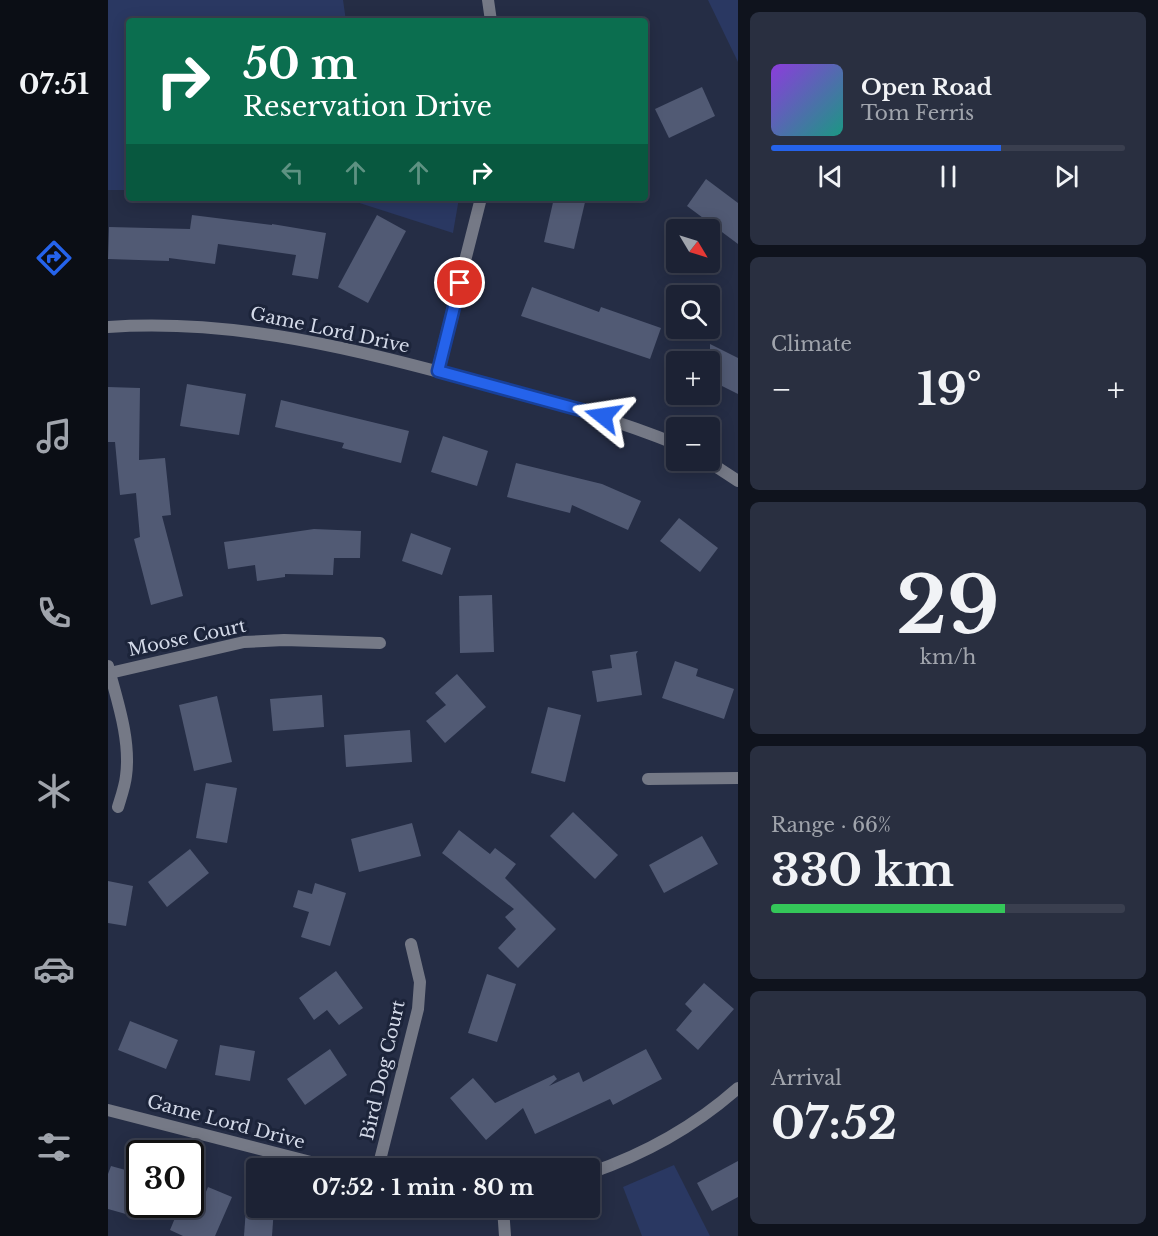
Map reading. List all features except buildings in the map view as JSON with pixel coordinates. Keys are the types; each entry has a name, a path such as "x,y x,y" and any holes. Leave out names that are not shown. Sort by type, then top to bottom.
{"street":[{"path":"488,0 491,18"},
{"path":"438,371 480,201"},
{"name":"Game Lord Drive","path":"108,327 167,326 265,332 317,342 438,371 603,416 666,440"},
{"path":"720,469 738,481"},
{"name":"Moose Court","path":"109,669 244,642 284,640 380,643"},
{"path":"109,669 125,738 127,760 126,777 118,807"},
{"path":"648,779 738,778"},
{"name":"Bird Dog Court","path":"381,1158 418,1009 420,982 411,944"},
{"path":"600,1170 623,1162 676,1135 724,1101 738,1088"},
{"name":"Game Lord Drive","path":"108,1110 295,1158"},
{"path":"504,1218 505,1236"}],"shaded area":[{"path":"108,0 343,0 346,18 126,18 126,190 108,190"},
{"path":"708,0 738,0 738,62"},
{"path":"353,201 458,201 453,233"},
{"path":"674,1165 710,1236 642,1236 623,1187"}],"route":[{"path":"460,283 438,371 603,416"}]}
